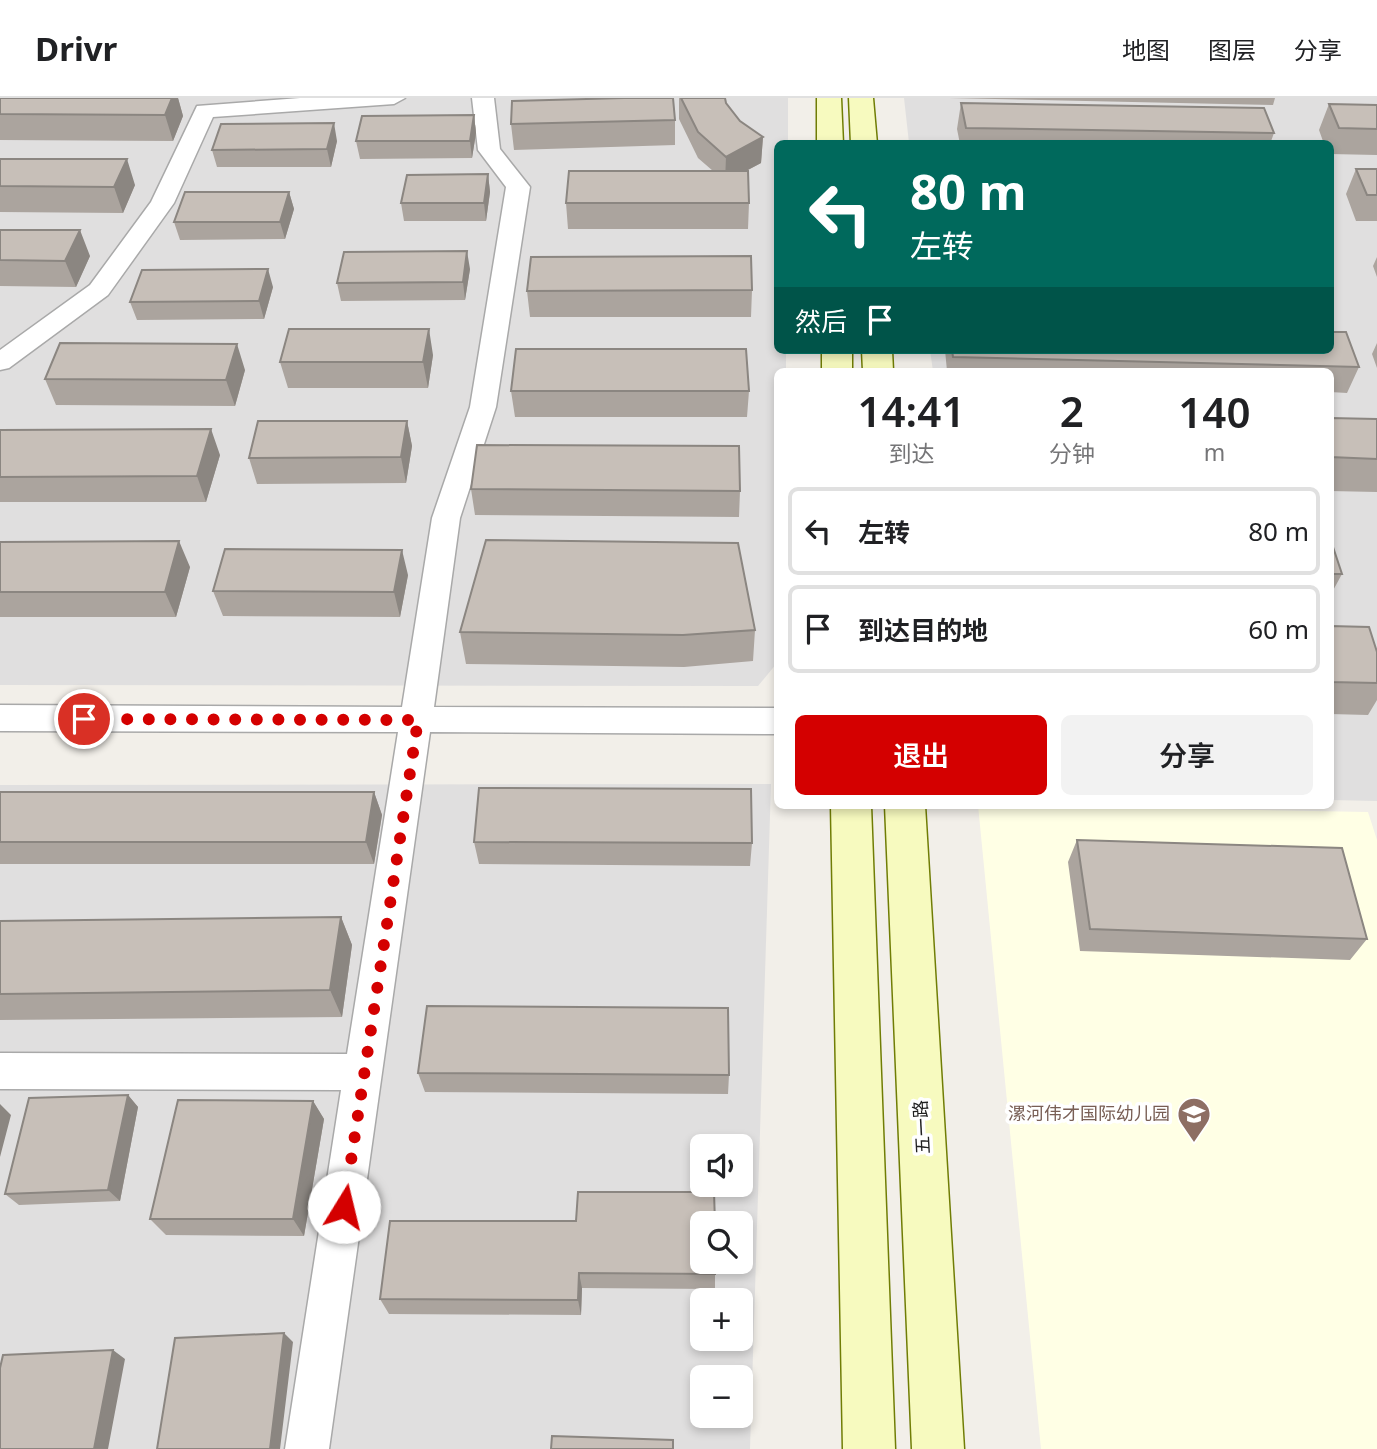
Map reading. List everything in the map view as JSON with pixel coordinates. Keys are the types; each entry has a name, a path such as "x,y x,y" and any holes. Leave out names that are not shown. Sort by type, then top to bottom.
{"street":[{"path":"0,362 11,345 99,290 162,203 205,111 394,98"},
{"path":"307,1449 418,720 446,518 483,407 518,187 489,150 483,98"},
{"path":"829,98 830,140"},
{"path":"861,98 864,140"},
{"path":"0,718 774,721"},
{"path":"850,809 869,1449"},
{"name":"五一路","path":"905,809 938,1449"},
{"path":"0,1071 365,1072"}],"shaded area":[{"path":"20,98 788,98 788,140 774,140 774,354 786,354 786,368 774,368 774,667 758,686 0,685 0,123"},
{"path":"904,98 1377,98 1377,801 1334,800 1334,368 933,368 931,354 1334,354 1334,140 909,140"},
{"path":"771,784 753,1365 690,1365 690,1428 751,1428 750,1449 0,1449 0,785"},
{"name":"漯河伟才国际幼儿园","path":"978,809 1368,812 1377,840 1377,1449 1041,1449"}],"building":[{"path":"0,98 172,98 165,115 0,114"},
{"path":"673,98 675,120 511,124 512,101"},
{"path":"681,98 725,98 740,121 763,137 726,157 698,132"},
{"path":"961,103 1264,108 1274,133 966,128"},
{"path":"1329,104 1377,105 1377,129 1339,128"},
{"path":"474,115 470,141 356,141 362,116"},
{"path":"334,123 327,149 212,150 221,124"},
{"path":"0,159 127,159 114,187 0,186"},
{"path":"1356,169 1377,169 1377,195 1367,195"},
{"path":"569,171 748,171 749,203 566,203"},
{"path":"488,174 484,203 401,203 407,175"},
{"path":"185,192 289,192 280,222 174,222"},
{"path":"0,230 80,230 65,261 0,260"},
{"path":"467,251 463,282 337,283 344,252"},
{"path":"751,256 752,290 527,291 531,257"},
{"path":"268,269 259,301 130,302 142,270"},
{"path":"289,329 429,329 423,362 280,362"},
{"path":"1334,332 1346,332 1359,367 953,357 953,354 1334,354"},
{"path":"60,343 237,344 226,380 45,379"},
{"path":"516,349 746,349 749,391 511,391"},
{"path":"1334,418 1377,419 1377,459 1334,457"},
{"path":"258,421 407,421 401,457 249,458"},
{"path":"211,429 197,476 0,477 0,430"},
{"path":"477,445 739,446 740,491 471,489"},
{"path":"486,540 738,543 755,630 683,635 460,632"},
{"path":"179,541 165,592 0,592 0,542"},
{"path":"225,549 402,550 394,592 213,591"},
{"path":"1334,550 1342,574 1334,574"},
{"path":"1334,626 1369,627 1377,652 1377,683 1334,682"},
{"path":"479,788 751,789 752,843 474,842"},
{"path":"0,792 374,792 366,842 0,842"},
{"path":"1077,840 1342,848 1367,939 1090,929"},
{"path":"341,917 330,990 0,994 0,921"},
{"path":"427,1006 728,1008 729,1075 418,1073"},
{"path":"128,1095 108,1190 5,1194 29,1098"},
{"path":"178,1100 313,1101 293,1219 150,1219"},
{"path":"578,1192 690,1192 690,1197 714,1197 715,1211 690,1211 690,1274 579,1273 578,1300 380,1299 390,1221 576,1221"},
{"path":"284,1333 270,1449 157,1449 175,1338"},
{"path":"113,1350 94,1449 0,1449 0,1368 3,1355"},
{"path":"552,1436 673,1440 673,1449 551,1449"}],"place":[{"name":"漯河伟才国际幼儿园","path":"1194,1144"}],"route":[{"path":"84,719 418,720 344,1207"}]}
